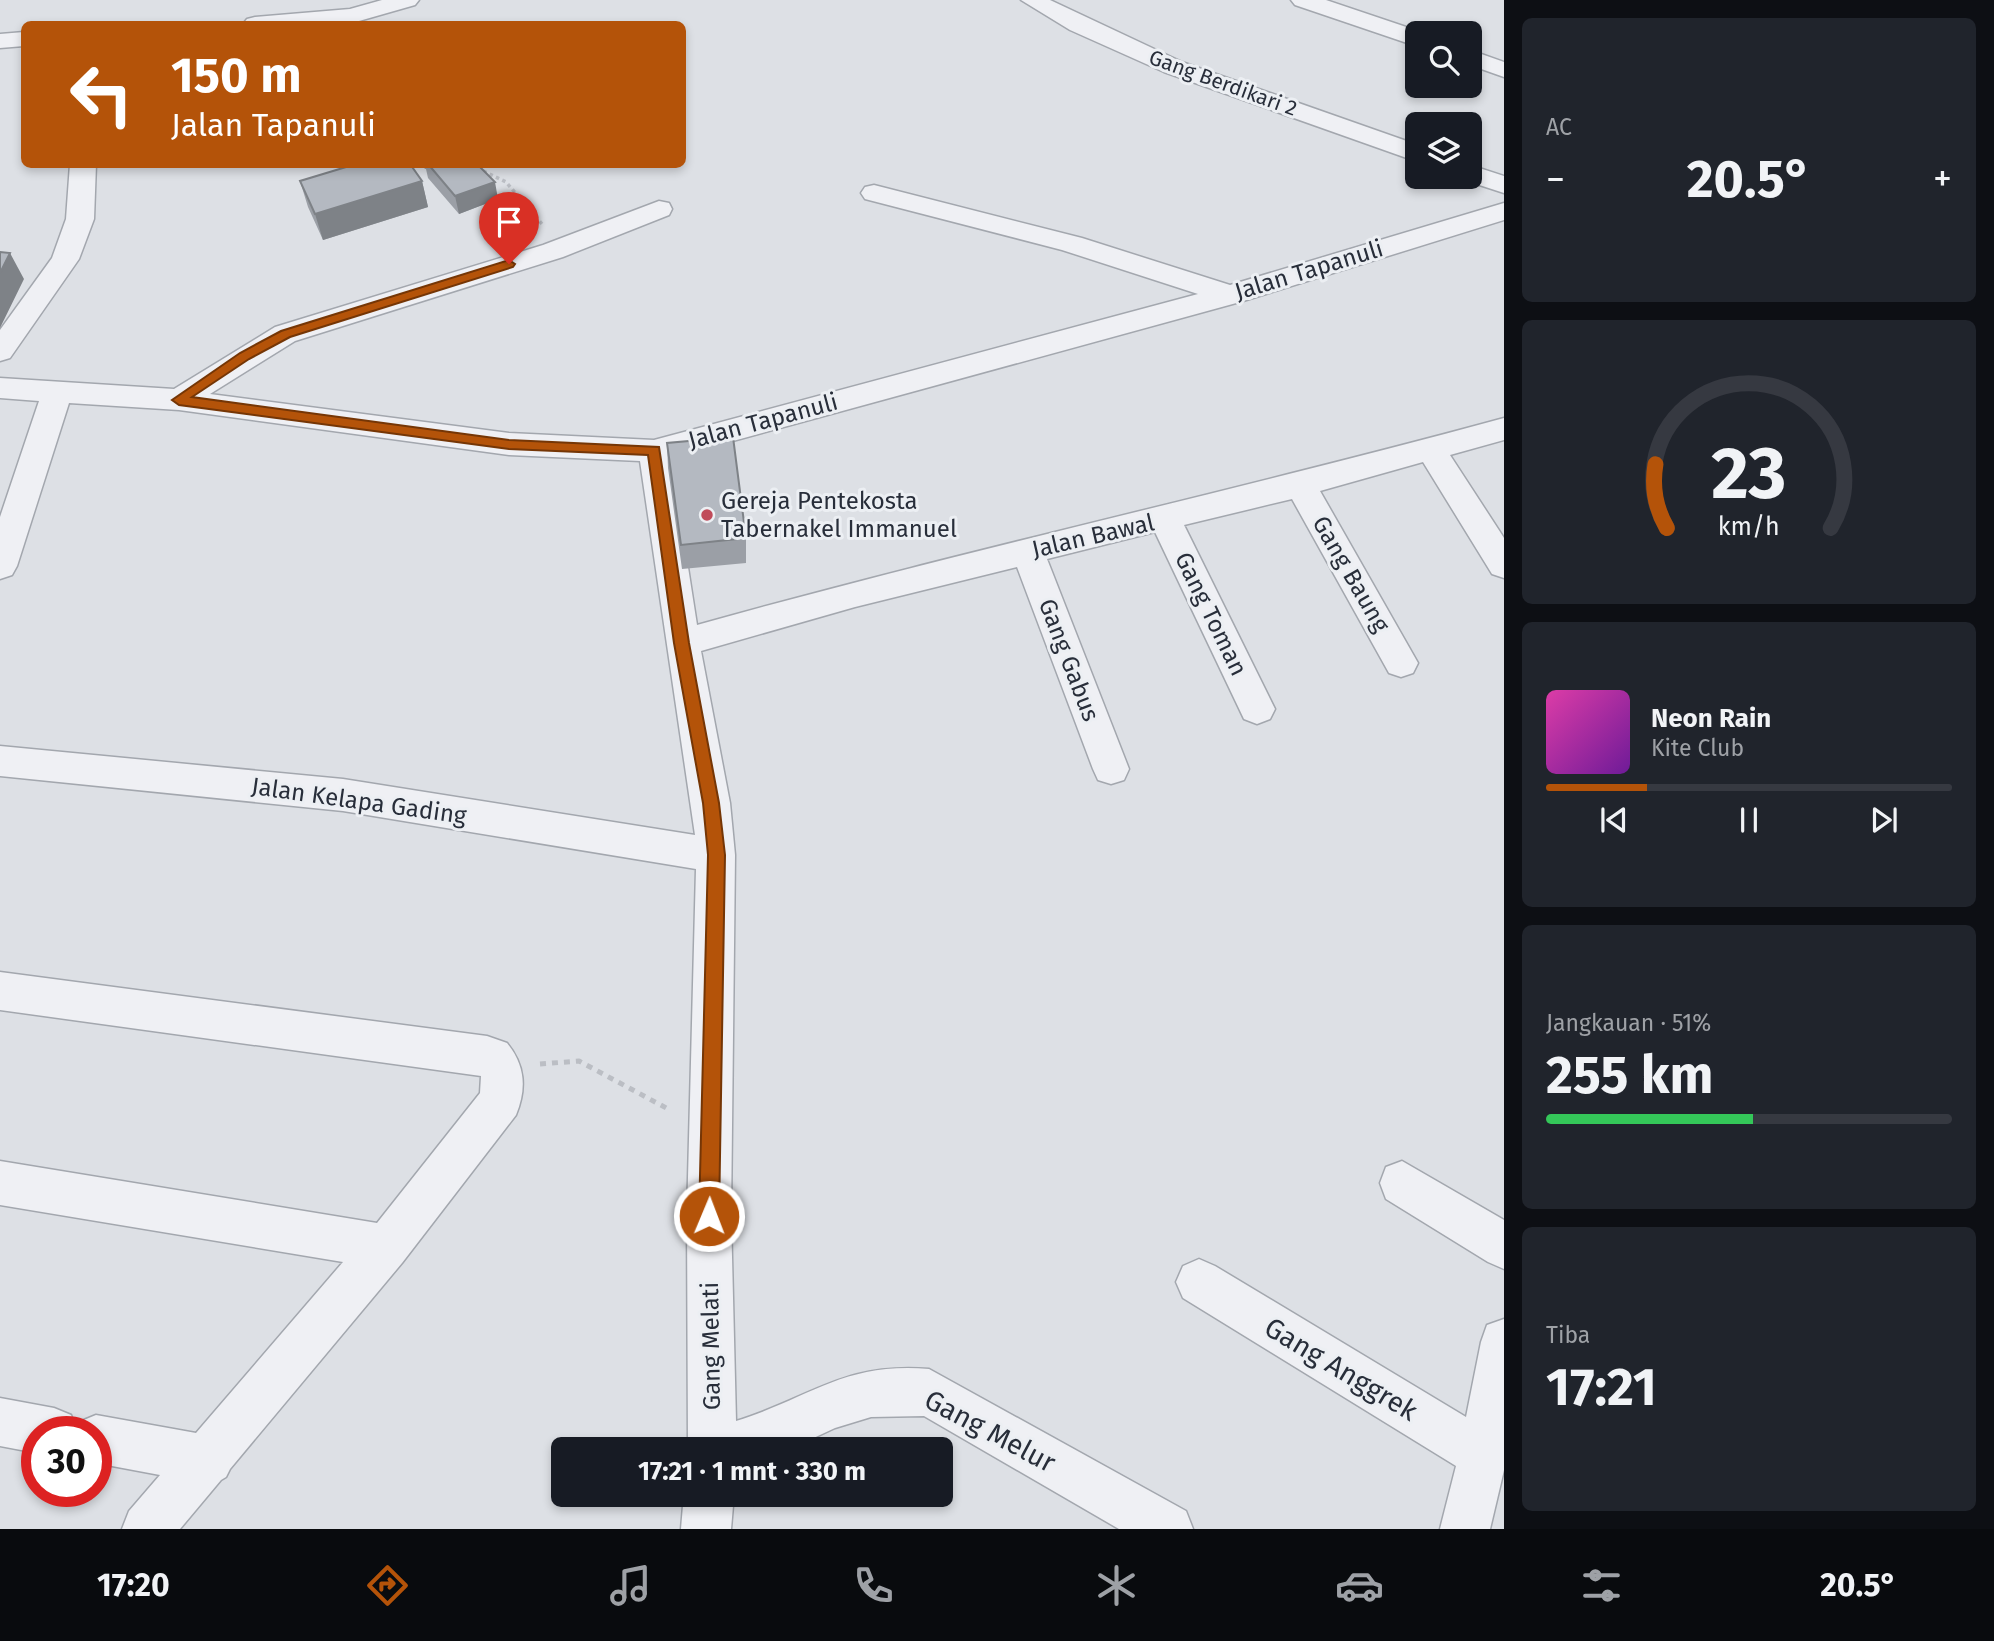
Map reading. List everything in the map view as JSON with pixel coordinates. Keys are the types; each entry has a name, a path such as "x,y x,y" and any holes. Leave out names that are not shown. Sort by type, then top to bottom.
{"street":[{"path":"291,21 352,16 407,0"},
{"name":"Gang Berdikari 2","path":"1033,0 1063,18 1181,69 1405,149"},
{"path":"1303,0 1405,35"},
{"path":"0,41 21,39"},
{"path":"1482,62 1504,70"},
{"path":"0,352 65,259 80,219 83,168"},
{"path":"1482,177 1504,185"},
{"path":"874,193 1072,244 1230,295"},
{"path":"179,400 245,356 285,334 553,251 659,209"},
{"name":"Jalan Tapanuli","path":"0,388 179,400 509,444 654,451 1230,295 1504,211"},
{"path":"0,566 57,392"},
{"name":"Jalan Bawal","path":"682,643 1027,551 1300,485 1504,429"},
{"path":"1430,448 1504,565"},
{"name":"Gang Melati","path":"654,451 682,643 711,803 716,855 711,1132 712,1437"},
{"name":"Gang Baung","path":"1300,485 1401,663"},
{"name":"Gang Toman","path":"1165,519 1257,709"},
{"name":"Gang Gabus","path":"1027,551 1111,769"},
{"name":"Jalan Kelapa Gading","path":"0,761 344,794 716,855"},
{"path":"0,990 487,1056 492,1057 502,1070 501,1100 386,1247 209,1460 147,1529"},
{"path":"0,1182 386,1247"},
{"path":"1402,1183 1504,1247"},
{"name":"Gang Anggrek","path":"1199,1282 1483,1455"},
{"path":"1465,1529 1483,1455 1504,1342"},
{"name":"Gang Melur","path":"762,1437 846,1398 873,1391 904,1389 929,1393 1168,1529"},
{"path":"0,1422 21,1426"},
{"path":"112,1442 209,1460"},
{"path":"706,1529 708,1507"}],"path":[{"path":"483,168 497,173 515,188 543,225 553,251"},
{"path":"502,1070 579,1061 711,1132"}],"building":[{"path":"343,168 413,168 422,181 315,214 300,181"},
{"path":"431,168 481,168 495,182 455,196"},
{"path":"0,252 10,253 0,273"},
{"name":"Gereja Pentekosta Tabernakel Immanuel","path":"733,437 746,538 681,545 667,443"}],"place":[{"name":"Gereja Pentekosta Tabernakel Immanuel","path":"707,515"}],"route":[{"path":"509,264 285,334 245,356 179,400 509,444 654,451 682,643 711,803 716,855 709,1216"}]}
